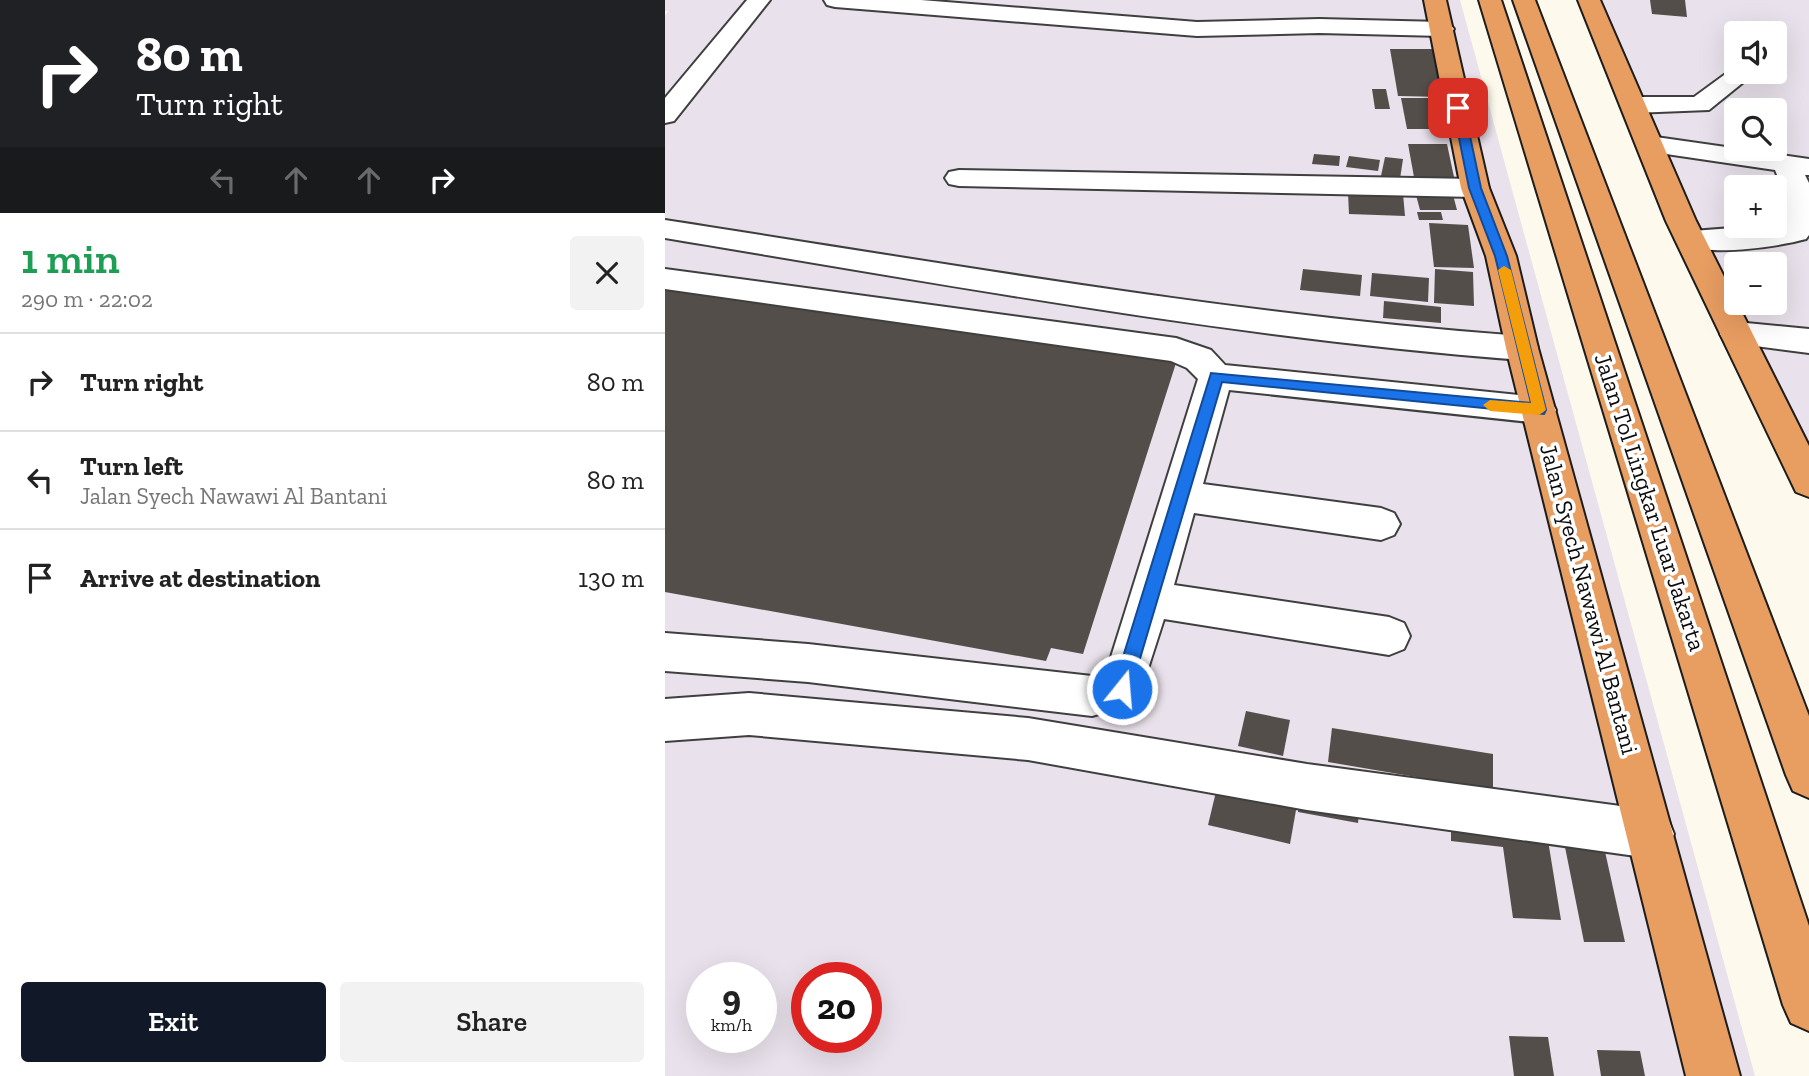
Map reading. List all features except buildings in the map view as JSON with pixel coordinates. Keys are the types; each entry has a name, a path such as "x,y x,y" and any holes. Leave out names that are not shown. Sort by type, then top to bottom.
{"highway":[{"name":"Jalan Tol Lingkar Luar Jakarta","path":"1490,0 1809,1004"},
{"name":"Jalan Tol Lingkar Luar Jakarta","path":"1524,0 1809,775"},
{"path":"1589,0 1690,239 1809,482"},
{"name":"Jalan Syech Nawawi Al Bantani","path":"1438,13 1475,188 1501,256 1522,348 1713,1076"}],"street":[{"path":"665,115 759,0"},
{"path":"835,0 1198,29 1319,26 1438,13"},
{"path":"1397,6 1438,13"},
{"path":"1633,105 1700,105 1728,84"},
{"path":"1649,144 1797,165 1806,206 1805,219 1795,232 1746,238 1690,239"},
{"path":"959,178 1475,188"},
{"path":"665,229 1101,299 1414,340 1522,348"},
{"path":"665,279 1176,350 1199,359 1216,376 1539,410"},
{"path":"1736,334 1809,341"},
{"path":"665,652 808,663 1092,696 1122,689 1216,376"},
{"path":"1180,496 1381,524"},
{"path":"1150,599 1389,636"},
{"path":"665,720 749,714 1028,740 1307,787 1650,834"}],"shaded area":[{"path":"665,0 1460,0 1755,1076 665,1076 665,15 668,11 665,11"},
{"path":"1582,0 1809,0 1809,468 1735,315 1787,315 1787,252 1724,252 1724,293"}],"slow traffic":[{"path":"1490,405 1539,410 1504,270"}],"route":[{"path":"1122,689 1216,376 1539,410 1501,256 1475,188 1458,108"}]}
